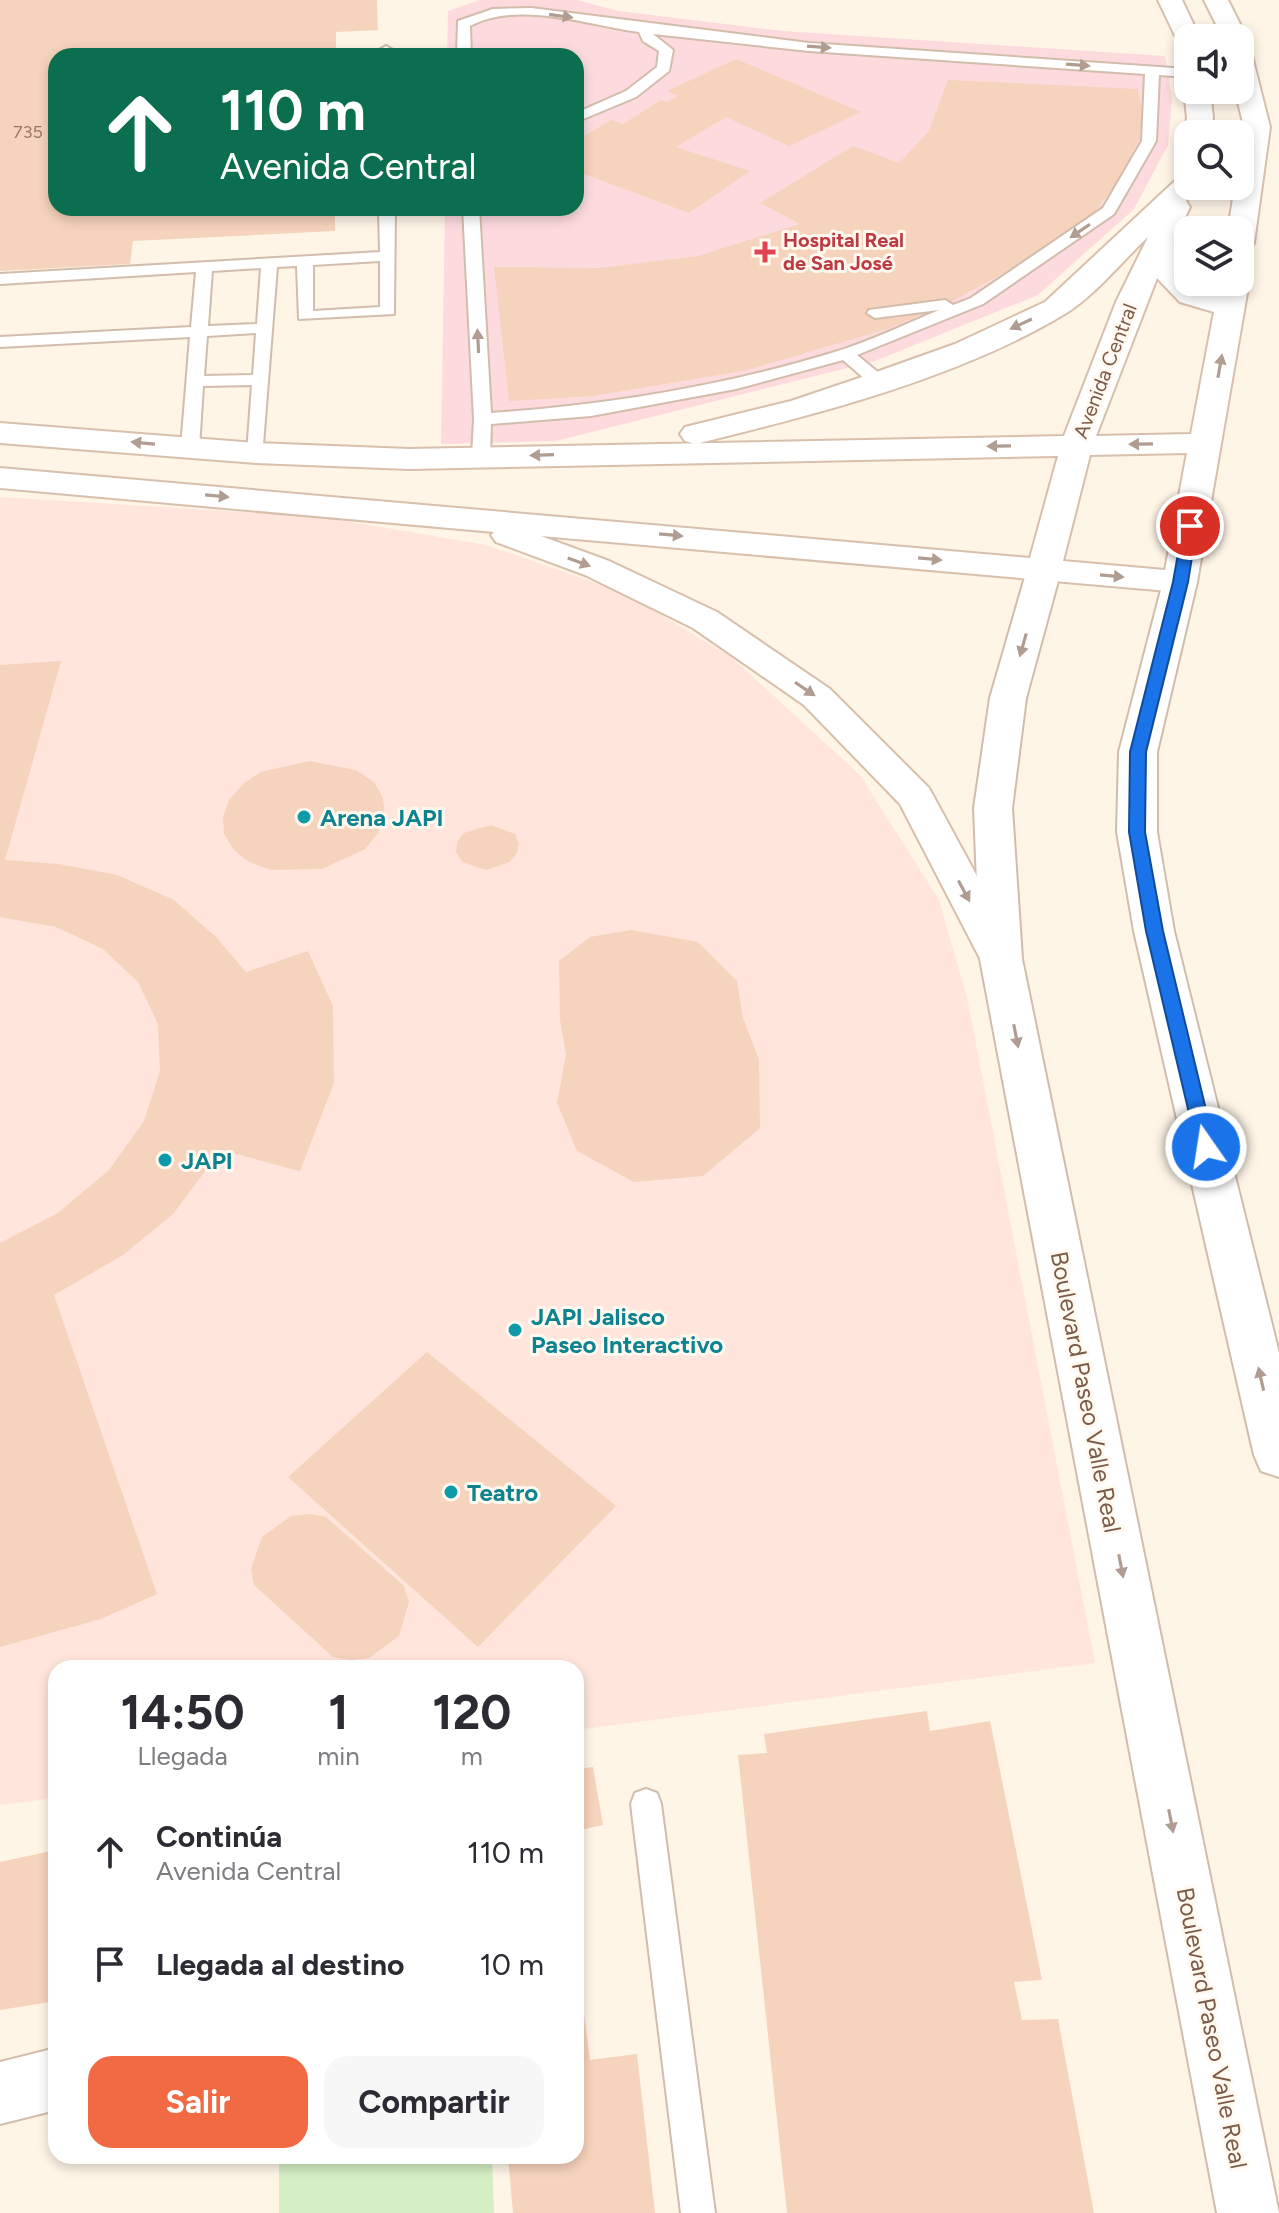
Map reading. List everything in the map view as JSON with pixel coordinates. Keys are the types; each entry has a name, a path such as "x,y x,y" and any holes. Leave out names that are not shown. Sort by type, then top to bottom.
{"main road":[{"path":"1170,0 1181,24"},
{"path":"1216,0 1228,24"},
{"path":"1244,216 1257,127 1251,104"},
{"path":"620,452 802,408 966,350 1055,308 1174,195"},
{"name":"Avenida Central","path":"1044,570 1077,444 1131,302 1179,200"},
{"path":"1174,260 1171,277 1174,281"},
{"path":"1188,296 1200,302 1221,296"},
{"path":"1231,296 1180,582 1138,752 1137,832 1154,931 1279,1455"},
{"path":"0,433 256,453 394,459 620,452 1206,443"},
{"path":"0,478 454,515 1180,582"},
{"path":"454,515 597,568 705,620 817,697 915,797 1001,959"},
{"name":"Boulevard Paseo Valle Real","path":"1044,570 1008,698 993,808 1001,959 1249,2213"},
{"path":"0,2093 48,2081"}],"lane":[{"path":"464,48 463,24 474,15 495,11 537,13 781,45 1174,72"},
{"path":"584,115 631,94 664,68 666,50 648,38 645,29"},
{"path":"483,419 591,411 736,384 846,354 977,301 1109,211 1149,141 1152,70"},
{"path":"305,261 305,316 388,311 387,216"},
{"path":"471,216 483,419 481,457"},
{"path":"0,279 387,256"},
{"path":"256,453 269,263"},
{"path":"190,448 204,267"},
{"path":"875,313 977,301"},
{"path":"0,342 264,328"},
{"path":"846,354 879,382"},
{"path":"196,381 261,380"},
{"path":"646,1804 698,2213"}],"shaded area":[{"name":"Hospital Real de San José","path":"480,0 577,0 618,11 783,31 1165,56 1172,98 1168,145 1134,209 1038,295 875,361 556,441 441,444 445,216 584,216 584,48 447,48 448,11"},
{"name":"JAPI Jalisco Paseo Interactivo","path":"0,497 322,517 486,545 623,592 731,657 860,775 939,900 967,997 1095,1663 584,1729 584,1660 48,1660 48,1799 0,1805"}],"green space":[{"path":"279,2164 492,2164 494,2213 279,2213"}],"building":[{"path":"0,0 377,0 378,30 336,32 336,48 48,48 48,216 335,216 335,231 133,241 130,264 0,271"},
{"path":"736,59 861,112 789,146 726,117 676,147 750,171 689,213 584,174 584,136 611,120 623,124 661,100 667,102 678,96 667,91"},
{"path":"948,80 1138,89 1142,112 1140,137 1122,175 1094,213 1043,251 942,307 887,329 748,370 593,396 509,401 494,267 599,268 698,256 800,224 760,203 853,146 899,163 929,131"},
{"name":"JAPI","path":"61,661 5,860 59,864 117,875 174,900 216,937 246,972 308,951 333,1006 334,1083 300,1171 221,1150 173,1214 123,1255 54,1295 157,1594 101,1619 0,1647 0,1243 58,1213 109,1170 144,1121 160,1071 158,1024 138,982 103,949 56,927 0,917 0,665"},
{"name":"Arena JAPI","path":"309,761 356,770 374,782 383,798 385,816 378,833 365,849 322,869 271,870 249,862 234,850 224,834 223,817 229,800 243,784 261,772"},
{"path":"491,825 515,834 519,844 510,862 486,870 462,862 456,852 457,842 464,833"},
{"path":"631,930 698,942 737,981 743,1018 759,1060 760,1128 703,1176 634,1182 577,1151 557,1103 566,1054 560,1020 559,961 590,937"},
{"name":"Teatro","path":"427,1352 616,1506 478,1647 288,1477"},
{"path":"310,1514 326,1517 404,1586 409,1602 399,1636 369,1658 351,1660 333,1657 254,1585 251,1569 262,1537 291,1516"},
{"path":"927,1711 930,1731 990,1721 1042,1980 1014,1982 1022,2020 1058,2019 1094,2213 787,2213 738,1755 767,1753 764,1734"},
{"path":"593,1767 603,1825 584,1829 584,1768"},
{"path":"48,1852 48,2002 0,2010 0,1862"},
{"path":"584,2014 590,2060 637,2054 655,2213 513,2213 509,2164 584,2164"}],"place":[{"name":"Hospital Real de San José","path":"765,252"},
{"name":"Arena JAPI","path":"304,817"},
{"name":"JAPI","path":"165,1160"},
{"name":"JAPI Jalisco Paseo Interactivo","path":"515,1330"},
{"name":"Teatro","path":"451,1492"}],"route":[{"path":"1190,526 1180,582 1138,752 1137,832 1154,931 1206,1147"}]}
